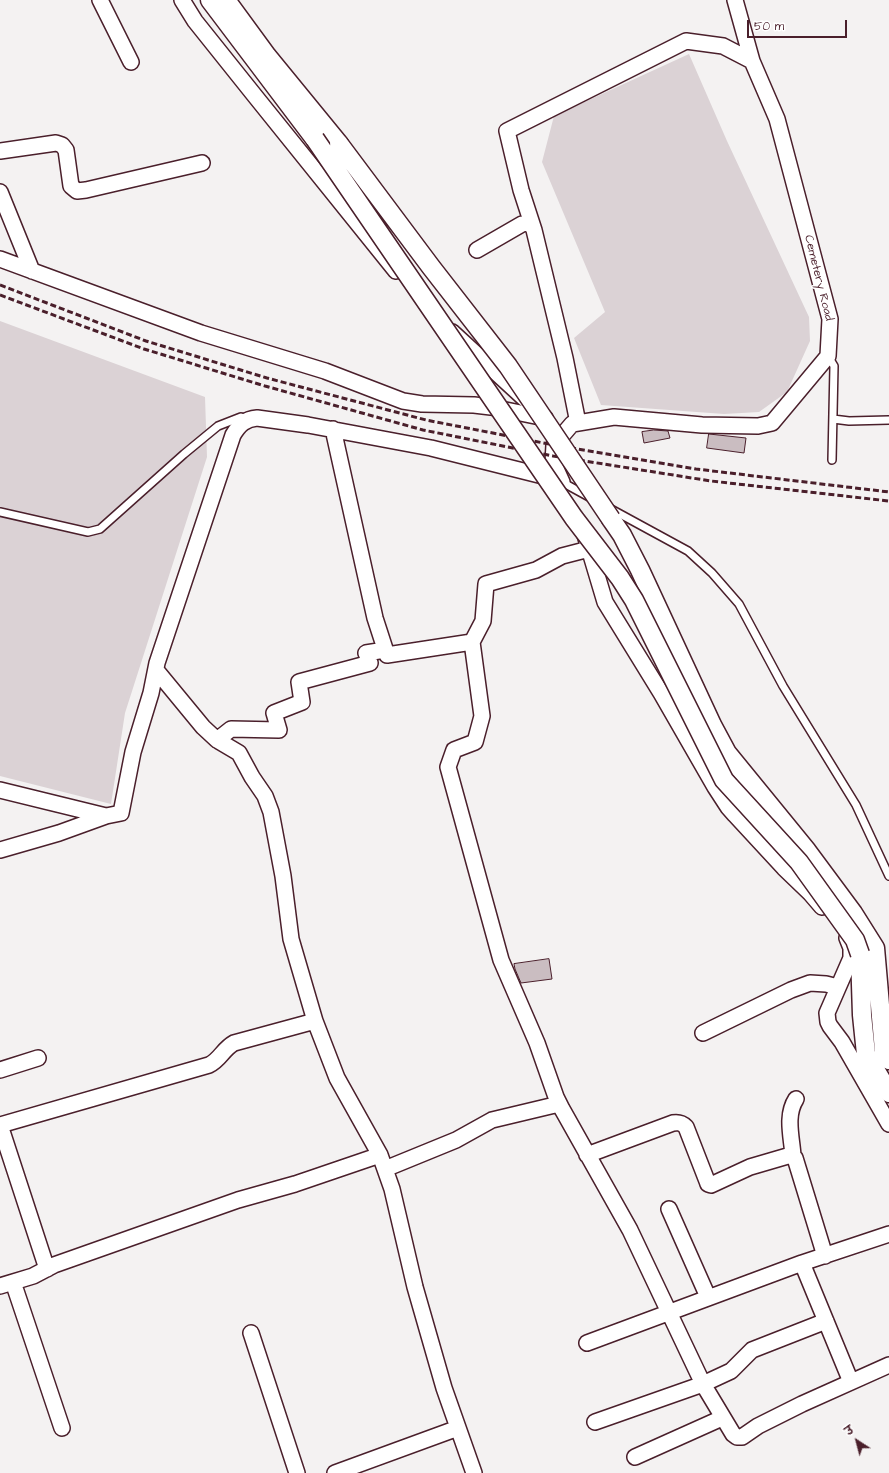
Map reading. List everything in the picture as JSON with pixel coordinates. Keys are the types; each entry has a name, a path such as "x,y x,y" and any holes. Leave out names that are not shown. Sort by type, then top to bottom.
{"street":[{"path":"100,0 131,62"},
{"path":"182,0 195,21 420,300 438,320 563,434"},
{"path":"210,0 315,139 574,518 620,578 634,600 724,780 799,862 855,940 867,951"},
{"path":"226,0 267,56 339,144 431,267 508,366 622,535 640,570 712,725 727,753 807,851 853,913 867,951 880,1016 884,1051 889,1060"},
{"name":"Cemetery Road","path":"735,0 752,61 777,119 830,319 828,356"},
{"path":"578,423 565,358 534,230 521,190 507,132 686,41 723,46 752,61"},
{"path":"0,151 56,143 62,145 66,150 71,186 77,191 202,163"},
{"path":"0,192 32,271"},
{"path":"477,250 522,224 527,223 532,226"},
{"path":"0,259 201,333 325,371 403,402 474,405 545,418"},
{"path":"828,356 772,423 758,426 702,426 614,417 572,424 554,445 553,462 557,480 556,490 579,518 605,602 617,619 728,807 784,868 810,893 844,933 852,948 851,958 827,1013 828,1022 842,1042 889,1124"},
{"path":"0,850 59,833 106,816 121,813 133,752 152,694 157,663 233,435 243,422 250,418 257,418 333,429 431,448 557,480"},
{"path":"333,429 375,618 387,655 472,642"},
{"path":"589,549 562,556 536,570 486,584 483,621 472,642 482,716 475,742 454,750 448,767 501,960 537,1043 559,1104 630,1230 703,1384 722,1418 733,1434 738,1437 742,1437 758,1426 802,1404 889,1365"},
{"path":"217,740 231,729 279,730 274,713 302,702 299,682 370,663 366,653 385,650"},
{"path":"156,670 203,727 217,740 239,753 252,777 265,796 271,812 291,939 315,1021 336,1078 382,1162 392,1190 415,1287 440,1374 474,1473"},
{"path":"0,790 106,816"},
{"path":"867,951 862,1015 866,1054 889,1093"},
{"path":"703,1033 791,990 810,983 826,984 838,987"},
{"path":"862,1015 880,1016"},
{"path":"47,1268 0,1125 208,1065 217,1061 225,1050 234,1042 315,1021"},
{"path":"0,1070 38,1058"},
{"path":"796,1099 792,1106 790,1119 793,1156 825,1256"},
{"path":"62,1428 7,1284 33,1276 54,1265 238,1200 382,1162 456,1140 492,1120 559,1104"},
{"path":"587,1155 678,1122 683,1124 686,1128 708,1184 711,1185 750,1167 789,1155 793,1156"},
{"path":"668,1209 708,1297"},
{"path":"587,1343 802,1263 889,1234"},
{"path":"802,1263 851,1382"},
{"path":"595,1422 703,1384 731,1371 752,1350 826,1321"},
{"path":"251,1333 297,1473"},
{"path":"635,1457 722,1418"},
{"path":"335,1473 458,1428"}],"lane":[{"path":"828,356 834,366 832,460"},
{"path":"0,512 88,532 100,529 184,454 218,426 241,417 250,418"},
{"path":"833,419 849,421 889,420"},
{"path":"557,480 688,551 712,573 739,604 784,686 856,805 889,876"}],"shaded area":[{"path":"689,54 727,141 809,317 810,341 787,392 759,412 724,414 601,405 574,338 605,312 542,162 554,116"},
{"path":"0,321 205,397 207,457 125,713 111,804 0,776"}],"building":[{"path":"654,430 668,431 670,438 644,443 642,432"},
{"path":"709,434 746,438 744,453 707,448"},
{"path":"549,959 552,979 521,983 514,964"}],"railway":[{"path":"0,285 146,341 267,378 426,420 554,445 696,469 889,492"},
{"path":"0,295 144,349 265,386 423,430 553,456 711,481 889,501"}]}
